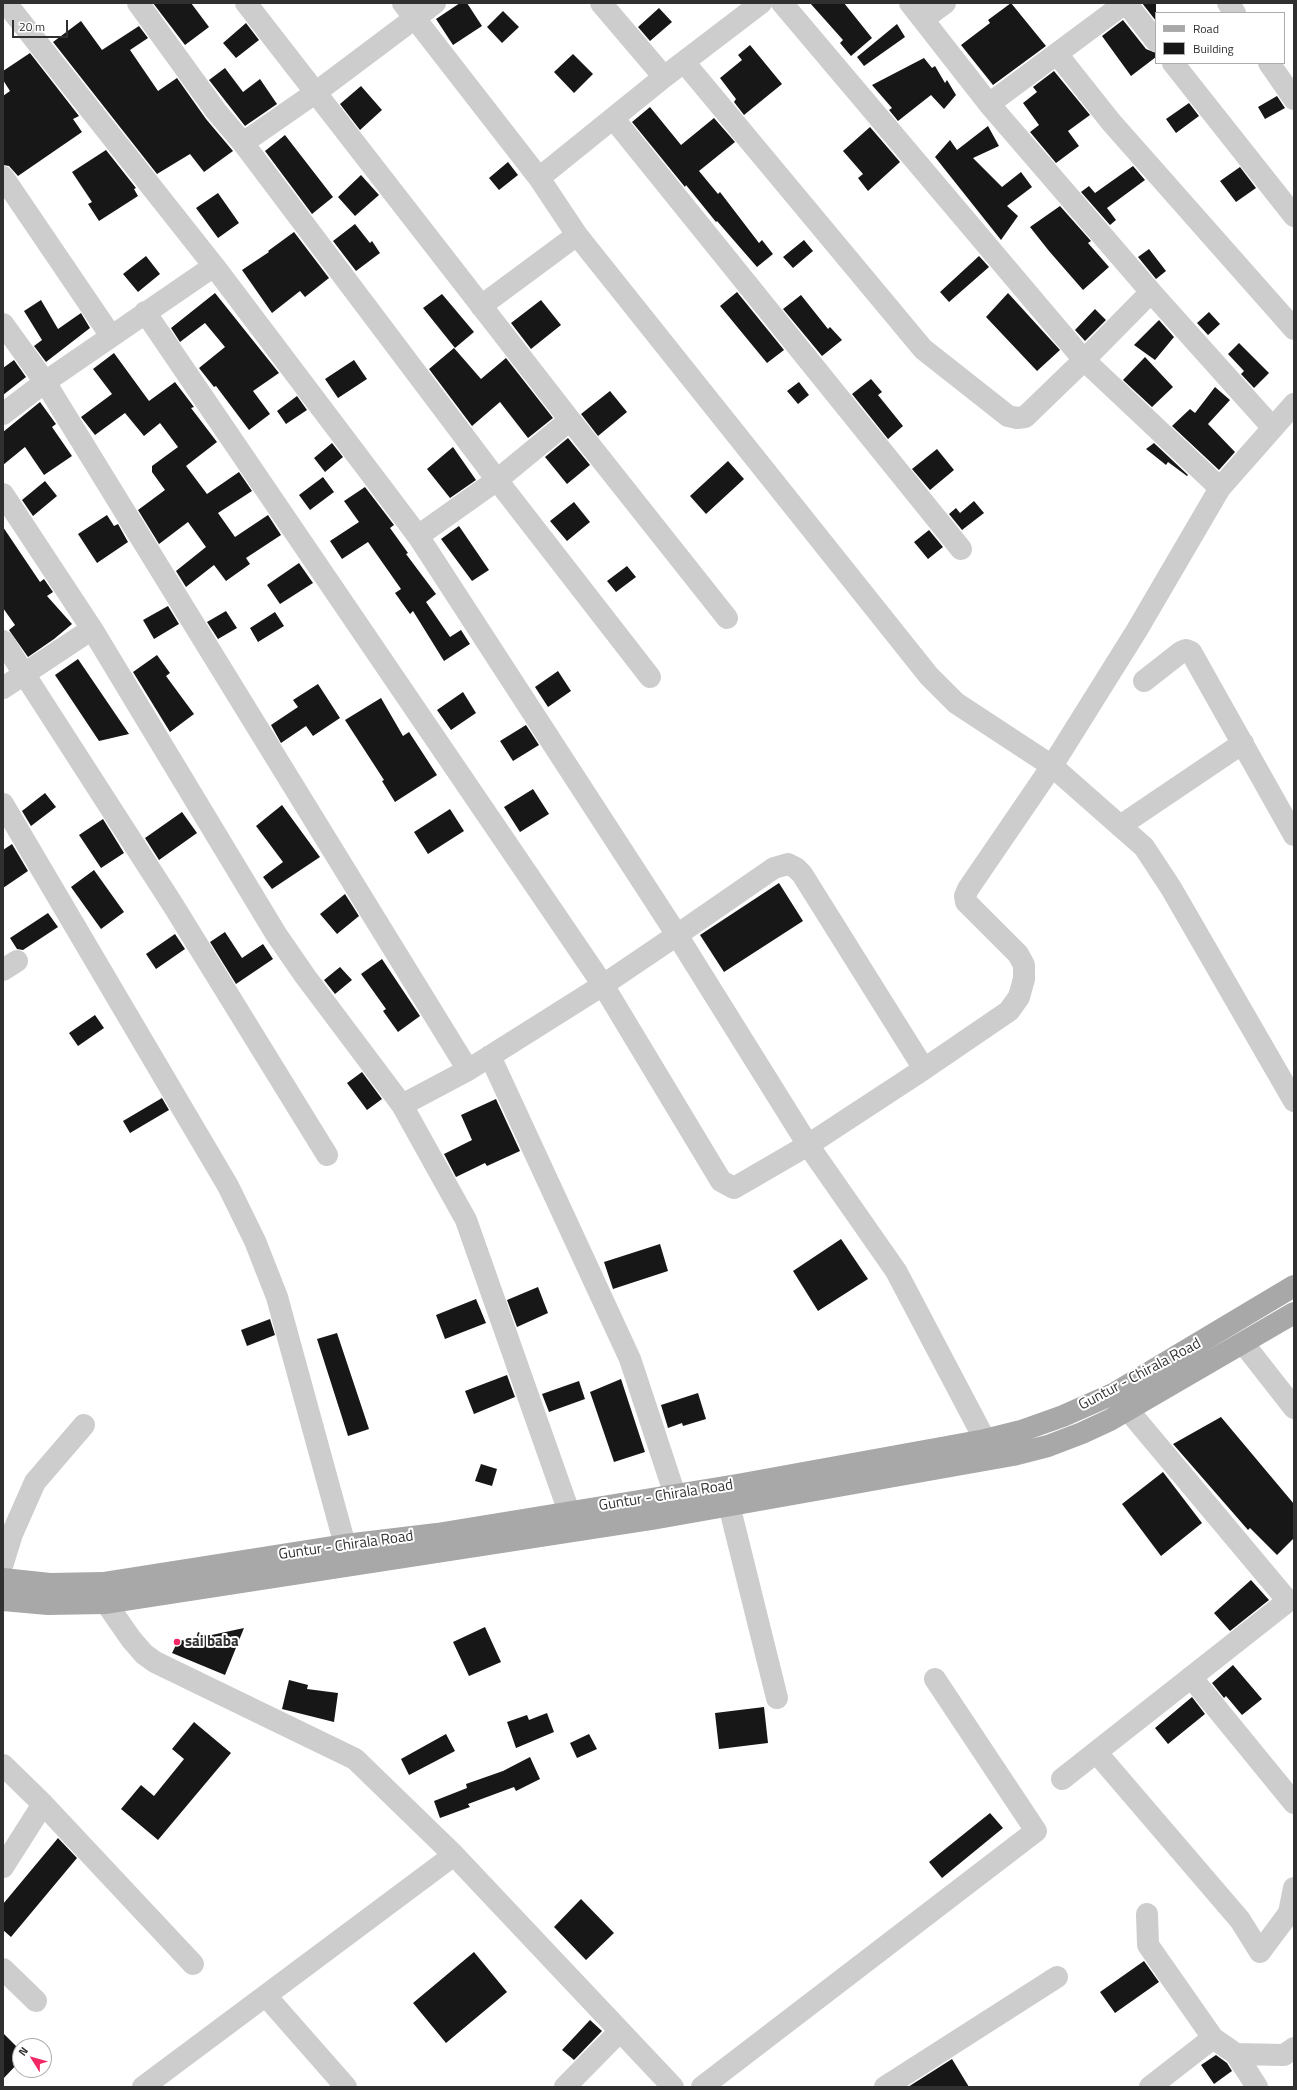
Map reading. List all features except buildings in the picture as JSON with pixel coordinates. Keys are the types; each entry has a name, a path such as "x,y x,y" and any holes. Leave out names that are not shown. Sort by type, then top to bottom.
{"main road":[{"name":"Guntur - Chirala Road","path":"3,1600 48,1604 345,1544 437,1534 675,1495 985,1440 1021,1431 1063,1416 1114,1392 1294,1286"},
{"name":"Guntur - Chirala Road","path":"3,1580 50,1584 105,1593 362,1565 729,1505 1013,1455 1048,1446 1082,1433 1128,1410 1294,1313"}],"street":[{"path":"6,3 214,266 418,536 677,935 808,1145 896,1271 985,1440"},
{"path":"138,3 216,110 243,143 497,480 650,676"},
{"path":"246,3 570,420 727,618"},
{"path":"243,143 315,93 409,11 435,3"},
{"path":"601,3 664,77"},
{"path":"539,178 664,77 761,3"},
{"path":"782,3 1084,360 1220,488"},
{"path":"945,3 916,11 989,104 1150,292 1272,427"},
{"path":"989,104 1126,3 1155,40"},
{"path":"1228,3 1234,12"},
{"path":"409,11 539,178 577,235 929,676 956,703 1052,766 1144,847 1171,888 1294,1101"},
{"path":"1057,54 1111,122 1294,329"},
{"path":"684,62 923,349 1008,416 1017,418 1025,417 1034,410 1150,292"},
{"path":"1174,64 1294,216"},
{"path":"1270,64 1294,99"},
{"path":"613,118 961,549"},
{"path":"3,177 111,336"},
{"path":"482,306 577,235"},
{"path":"3,414 45,382 214,266"},
{"path":"145,312 603,985 721,1181 734,1188 808,1145 1009,1011 1019,997 1024,979 1024,965 1018,954 966,902 965,896 968,889 1052,766 1137,630 1220,488 1272,427 1294,404"},
{"path":"3,324 45,382 468,1070"},
{"path":"418,536 497,480 570,420"},
{"path":"3,494 92,629 276,934 305,976 402,1105 466,1220 569,1512"},
{"path":"3,688 92,629"},
{"path":"3,641 173,905 327,1155"},
{"path":"1144,680 1181,652 1186,650 1191,652 1243,743 1291,822"},
{"path":"1120,826 1243,743"},
{"path":"3,804 228,1186 256,1241 277,1297 345,1544"},
{"path":"402,1105 468,1070 603,985 774,868 788,864 796,868 802,874 924,1069"},
{"path":"490,1056 630,1359 675,1495"},
{"path":"1243,1343 1294,1408"},
{"path":"1062,1779 1191,1677 1291,1604 1128,1410"},
{"path":"3,1563 12,1534 35,1482 84,1425"},
{"path":"729,1505 777,1698"},
{"path":"105,1593 137,1646 155,1662 355,1759 454,1855 673,2087"},
{"path":"1191,1677 1294,1803"},
{"path":"702,2087 1036,1831 935,1679"},
{"path":"1096,1752 1240,1920 1260,1952 1289,1913 1294,1888"},
{"path":"3,1764 43,1804 193,1964"},
{"path":"3,1867 43,1804"},
{"path":"143,2087 454,1855"},
{"path":"1147,1914 1148,1945 1213,2038 1236,2054 1257,2087"},
{"path":"3,1969 36,2001"},
{"path":"885,2087 1057,1977"},
{"path":"266,1996 346,2087"},
{"path":"565,2087 620,2031"},
{"path":"1150,2087 1213,2038"},
{"path":"1236,2054 1284,2055 1294,2048"}],"place":[{"name":"sai baba","path":"177,1642"}]}
